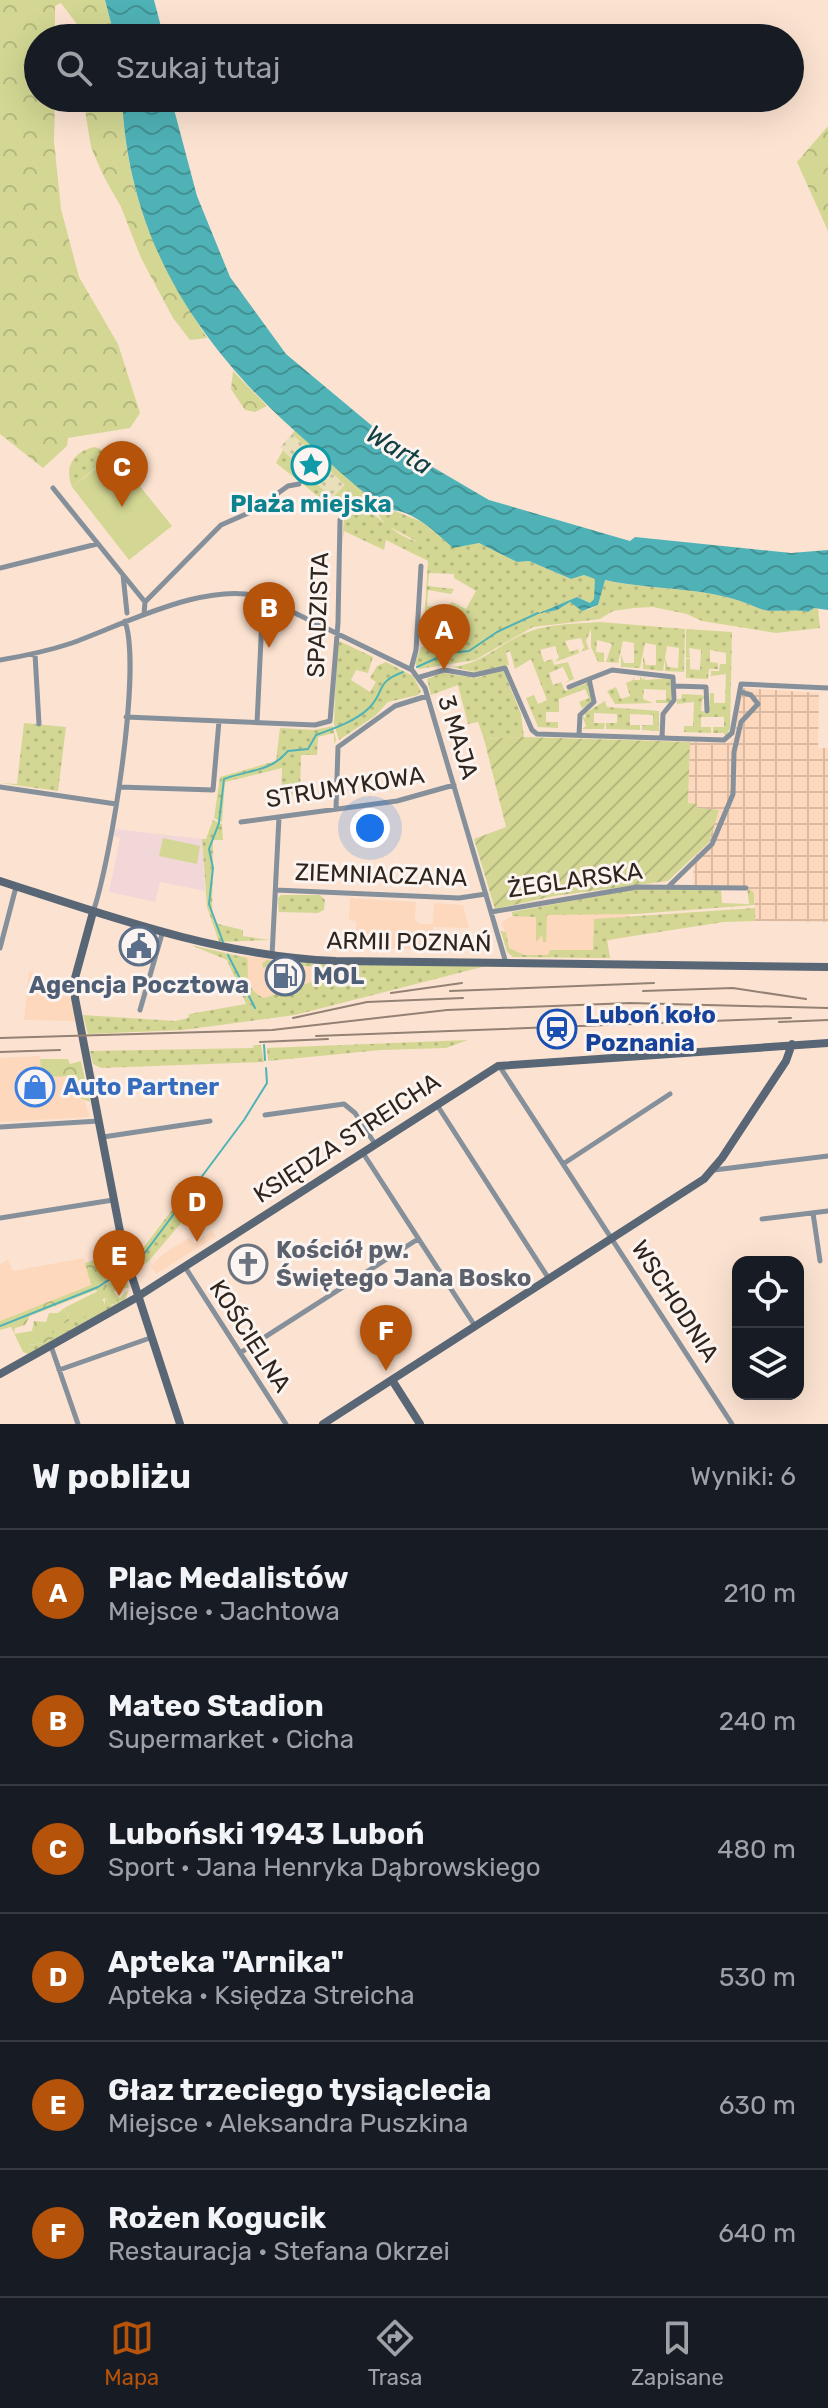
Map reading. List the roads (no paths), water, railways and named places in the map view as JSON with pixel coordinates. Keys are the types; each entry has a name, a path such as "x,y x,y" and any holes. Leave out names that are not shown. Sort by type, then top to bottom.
{"street":[{"path":"144,614 145,602 221,525 253,511 288,486 299,484"},
{"path":"53,488 95,544 145,602"},
{"name":"SPADZISTA","path":"257,723 319,725 331,720 340,520"},
{"path":"0,568 95,544"},
{"path":"411,669 416,650 421,566"},
{"path":"122,574 127,613"},
{"name":"3 MAJA","path":"0,660 35,654 144,614 205,598 246,594 263,597 411,669 420,677 427,696 506,963"},
{"path":"126,717 257,723 259,613 263,597"},
{"path":"125,621 129,661 119,787 74,990 113,1200 137,1297 180,1424"},
{"path":"35,654 39,724"},
{"path":"420,677 440,670 474,675 505,668 533,732 662,738 725,739 733,730 741,684 828,688"},
{"path":"569,687 610,670 669,675 675,686 674,702 663,714 662,738"},
{"path":"579,735 580,715 594,702 589,679"},
{"path":"675,686 706,687 707,711"},
{"name":"ŻEGLARSKA","path":"491,912 633,887 668,887 712,844 733,794 735,747 741,722 758,704 751,695 741,692"},
{"path":"336,809 338,747 395,706 427,696"},
{"path":"119,787 213,790 219,721"},
{"name":"STRUMYKOWA","path":"241,822 397,801 454,785"},
{"path":"0,787 116,804"},
{"path":"272,957 279,817"},
{"name":"ARMII POZNAŃ","path":"0,881 162,934 272,957 336,961 828,967"},
{"path":"0,948 16,887"},
{"path":"668,887 746,888"},
{"name":"ZIEMNIACZANA","path":"276,890 459,898 486,894"},
{"path":"140,1010 162,934"},
{"path":"499,1066 828,1043"},
{"path":"323,1424 613,1239 714,1170 790,1055 792,1044"},
{"name":"KSIĘDZA STREICHA","path":"0,1374 137,1297 499,1066"},
{"name":"WSCHODNIA","path":"499,1066 732,1424"},
{"path":"563,1164 670,1094"},
{"path":"265,1115 344,1104 353,1110 375,1144"},
{"path":"437,1104 549,1279"},
{"path":"0,1127 100,1120"},
{"path":"103,1137 210,1121"},
{"path":"363,1152 475,1327"},
{"path":"714,1170 828,1156"},
{"path":"0,1218 113,1200"},
{"path":"762,1219 828,1211"},
{"path":"813,1213 820,1261"},
{"path":"240,1353 418,1239"},
{"name":"KOŚCIELNA","path":"184,1267 286,1424"},
{"path":"59,1370 150,1338"},
{"path":"50,1345 78,1424"},
{"path":"392,1380 420,1424"}],"water":[{"path":"105,0 154,0 160,24 111,24"},
{"name":"Warta","path":"123,112 175,112 197,196 230,277 286,354 395,445 489,500 630,541 635,537 791,553 828,550 828,610 769,611 703,592 605,580 598,605 582,611 570,602 557,610 537,614 577,597 590,603 594,599 595,579 584,575 571,579 529,561 517,562 479,543 453,548 416,518 385,507 370,497 296,432 227,361 173,283 153,241 127,149"}],"waterway":[{"path":"417,667 448,653 469,651 497,632 538,613"},
{"path":"219,822 224,779 266,767 288,751 308,749 316,735 364,713 384,684 403,672"},
{"path":"219,823 209,849 213,868 209,904 223,942"},
{"path":"228,955 255,1008"},
{"path":"264,1045 265,1060"},
{"path":"135,1266 244,1120 267,1083 266,1068"},
{"path":"0,1326 98,1287 121,1272"}],"railway":[{"path":"391,993 462,983"},
{"path":"450,991 654,983"},
{"path":"643,991 733,988 806,999"},
{"path":"293,1018 367,1002 463,998"},
{"path":"0,1038 272,1030 447,1010 630,1003 828,1008"},
{"path":"316,1036 791,1018"},
{"path":"779,1022 828,1020"},
{"path":"260,1042 328,1039"},
{"path":"0,1052 60,1050"}],"place":[{"name":"Plaża miejska","path":"311,465"},
{"name":"Luboński 1943 Luboń","path":"122,507"},
{"name":"Mateo Stadion","path":"269,648"},
{"name":"Plac Medalistów","path":"444,670"},
{"name":"Agencja Pocztowa","path":"139,946"},
{"name":"MOL","path":"285,976"},
{"name":"Luboń koło Poznania","path":"557,1029"},
{"name":"Auto Partner","path":"35,1087"},
{"name":"Apteka \"Arnika\"","path":"197,1242"},
{"name":"Kościół pw. Świętego Jana Bosko","path":"248,1264"},
{"name":"Głaz trzeciego tysiąclecia","path":"119,1296"},
{"name":"Rożen Kogucik","path":"386,1371"}]}
